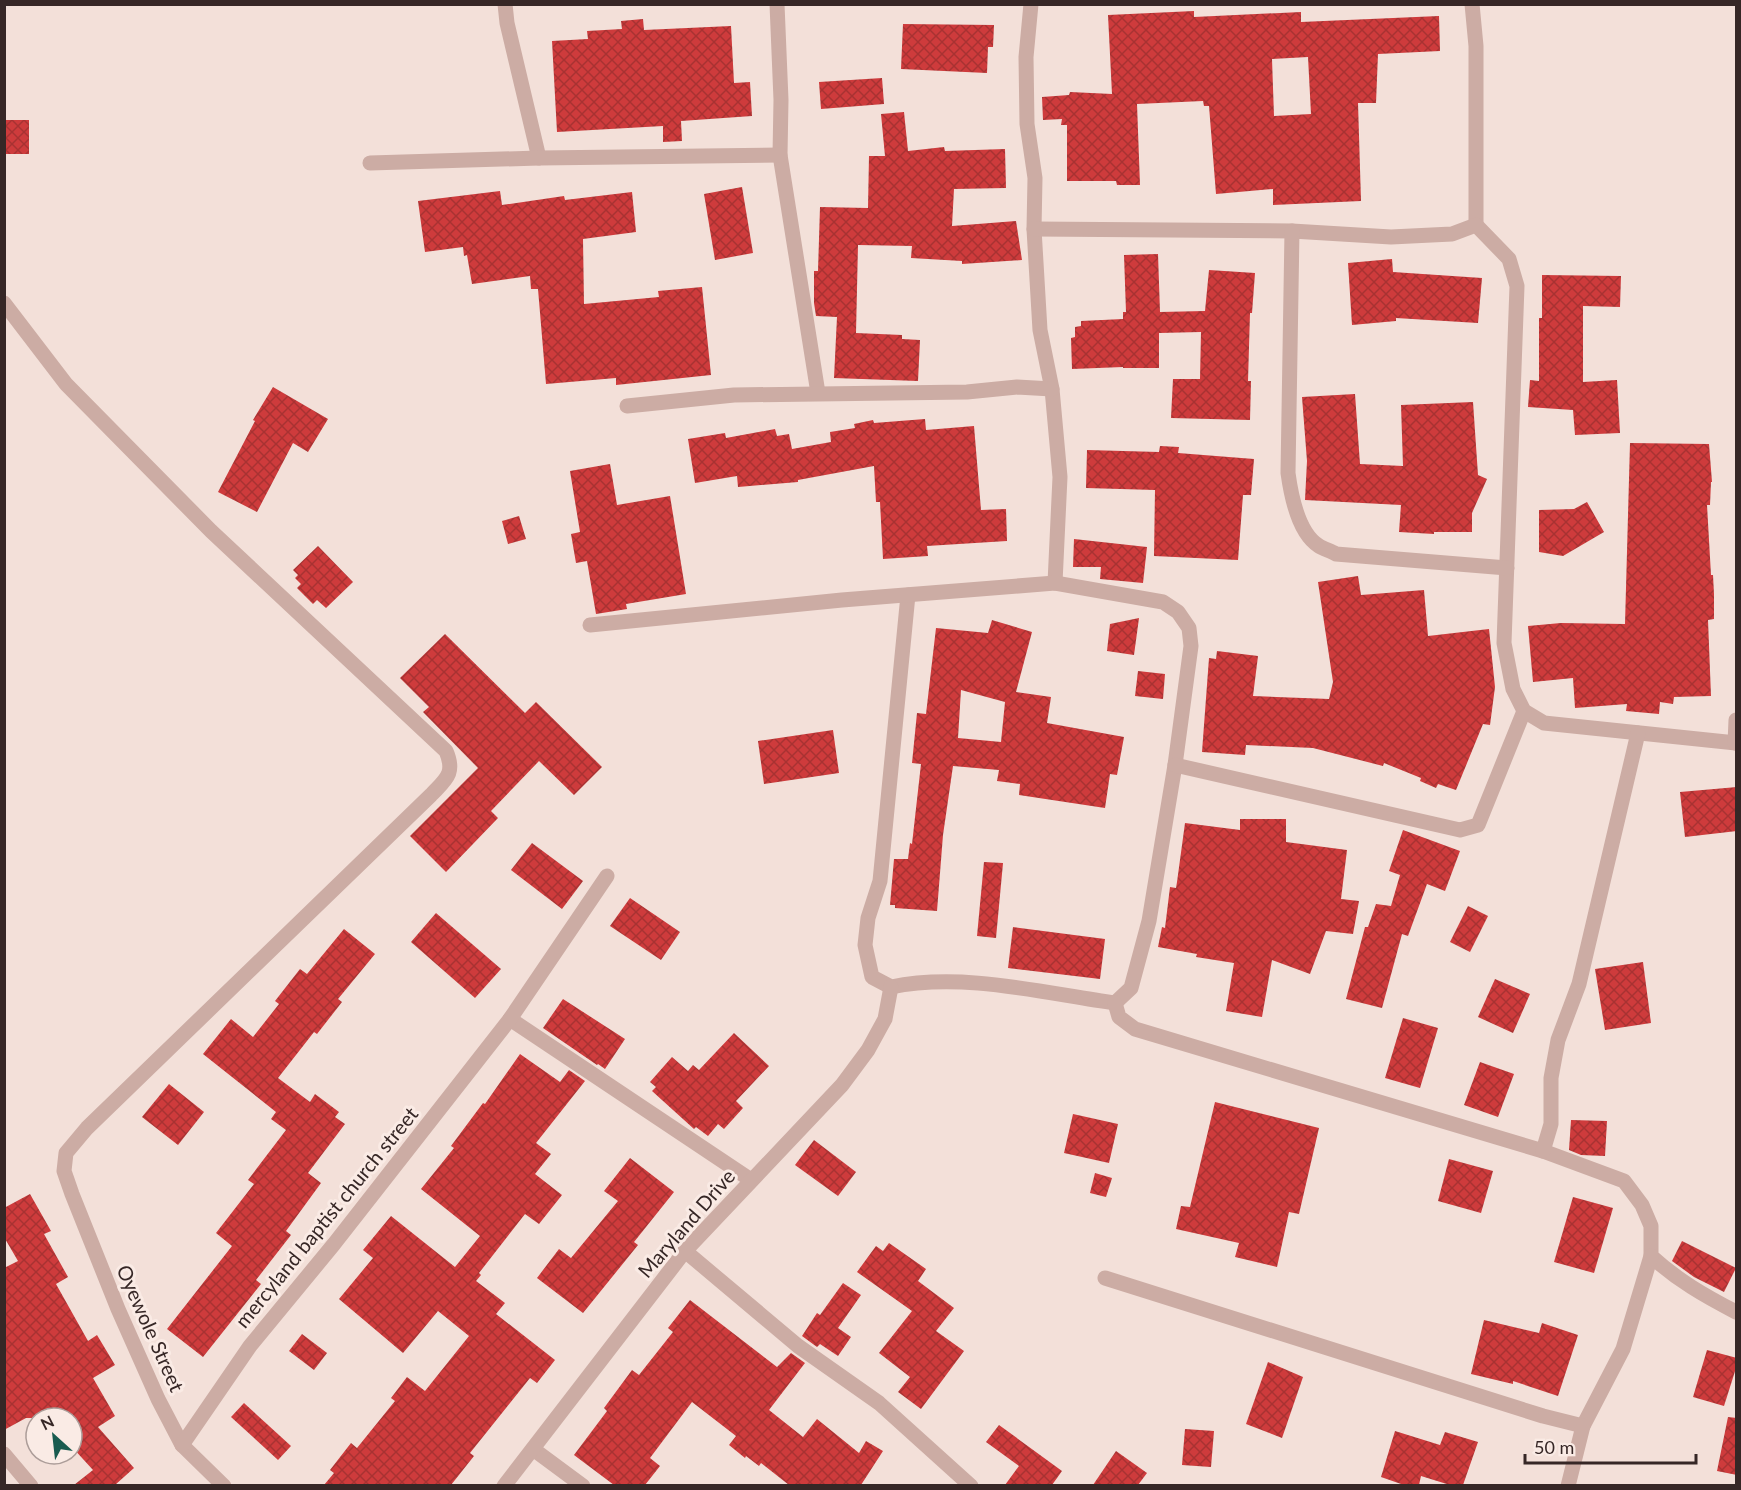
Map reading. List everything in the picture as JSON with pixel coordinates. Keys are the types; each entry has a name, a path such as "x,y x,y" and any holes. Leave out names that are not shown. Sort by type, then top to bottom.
{"street":[{"path":"505,4 507,23 539,158"},
{"path":"777,4 781,100 780,154 818,393"},
{"path":"1031,4 1026,57 1027,124 1035,178 1034,230 1040,330 1052,389 1060,477 1055,584"},
{"path":"1472,4 1476,46 1476,225 1509,259 1517,286 1504,643 1513,689 1524,711 1544,723 1736,743 1737,720"},
{"path":"370,163 780,154"},
{"path":"1034,230 1292,231 1391,237 1452,234 1476,225"},
{"path":"1292,231 1288,473 1292,499 1300,523 1317,546 1336,554 1507,568"},
{"name":"Oyewole Street","path":"4,303 66,384 211,531 446,751 450,761 449,776 431,795 87,1128 66,1153 64,1172 118,1309 158,1399 182,1445 224,1485"},
{"path":"627,406 734,395 967,392 1017,387 1052,389"},
{"path":"590,625 908,595 1055,584 1163,602 1178,612 1189,628 1191,646 1175,765 1149,921 1131,988 1115,1003"},
{"path":"908,595 880,881 868,918 865,945 872,977 891,987 914,983 968,982 1115,1003"},
{"path":"1175,765 1460,830 1478,825 1524,711"},
{"path":"1544,1151 1551,1125 1551,1078 1558,1040 1579,984 1638,733"},
{"name":"mercyland baptist church street","path":"182,1445 250,1346 334,1244 510,1019 608,876"},
{"name":"Maryland Drive","path":"504,1485 685,1251 842,1085 868,1050 885,1019 891,987"},
{"path":"1115,1003 1119,1017 1135,1029 1544,1151 1624,1181 1642,1205 1651,1226 1651,1256 1623,1349 1583,1426 1568,1485"},
{"path":"510,1019 751,1180"},
{"path":"685,1251 798,1346 879,1403 971,1485"},
{"path":"1651,1256 1671,1275 1737,1312"},
{"path":"1105,1278 1543,1416 1583,1426"},
{"path":"533,1449 583,1485"},
{"path":"4,1454 31,1485"}],"building":[{"path":"1194,11 1194,17 1301,12 1301,22 1439,16 1440,51 1378,54 1376,103 1358,103 1361,201 1273,205 1273,189 1216,194 1209,106 1204,106 1203,101 1137,104 1140,185 1117,185 1116,181 1067,181 1067,125 1061,125 1062,119 1043,120 1042,97 1069,95 1070,92 1112,94 1108,15","holes":["1308,57 1311,114 1274,116 1272,59"]},
{"path":"643,19 644,30 731,26 734,83 750,82 752,116 681,121 682,141 663,142 663,126 557,132 552,41 588,39 587,31 622,29 621,21"},
{"path":"903,24 994,25 993,47 988,47 987,73 901,69"},
{"path":"882,78 884,104 821,109 819,82"},
{"path":"904,112 908,151 944,147 945,151 1005,149 1006,188 954,189 952,226 1016,221 1022,260 962,264 962,261 911,258 912,246 858,245 856,333 902,335 902,339 920,340 918,381 834,378 837,317 816,316 814,303 814,271 818,271 820,207 868,208 869,156 885,156 881,114"},
{"path":"4,120 29,120 29,154 4,154"},
{"path":"742,187 753,253 715,260 704,194"},
{"path":"500,191 502,205 564,196 565,200 632,192 636,232 583,239 584,304 659,297 658,291 702,287 711,375 616,385 616,378 546,384 538,289 531,289 530,276 472,284 467,255 464,256 463,247 425,252 418,201"},
{"path":"1158,254 1160,312 1205,311 1209,270 1255,273 1252,313 1250,313 1248,381 1251,381 1250,420 1171,418 1173,379 1200,379 1201,332 1159,333 1159,368 1072,369 1071,338 1075,337 1075,327 1081,326 1081,321 1123,319 1123,312 1126,312 1124,255"},
{"path":"1392,259 1393,272 1482,278 1478,323 1396,318 1396,321 1352,325 1348,263"},
{"path":"1542,275 1621,276 1620,307 1583,306 1583,382 1617,380 1620,433 1575,435 1573,410 1528,407 1530,380 1539,381"},
{"path":"273,387 328,419 308,452 293,443 257,512 218,492 255,421 253,420"},
{"path":"1355,394 1360,464 1403,466 1401,405 1473,402 1478,475 1487,479 1472,513 1472,532 1434,532 1434,534 1399,532 1401,505 1305,500 1307,461 1302,397"},
{"path":"925,419 926,430 974,426 981,510 1006,509 1007,541 927,546 928,556 883,559 880,502 876,502 874,466 798,480 798,482 738,487 737,476 695,483 688,439 725,433 726,438 775,429 777,436 789,434 792,449 831,442 830,432 855,428 854,424 873,420 874,423"},
{"path":"1630,443 1709,444 1712,482 1710,505 1707,505 1714,594 1714,619 1708,620 1711,696 1674,697 1673,704 1660,702 1659,714 1626,711 1627,704 1575,708 1573,678 1533,682 1528,626 1561,623 1625,624"},
{"path":"1160,446 1179,447 1178,453 1254,459 1251,495 1243,495 1238,560 1154,556 1155,490 1086,488 1087,450 1159,452"},
{"path":"610,464 617,505 670,496 686,594 626,604 627,609 596,614 587,561 576,563 571,534 580,532 570,471"},
{"path":"1587,502 1604,532 1563,556 1539,552 1539,510 1574,509"},
{"path":"519,516 526,539 508,544 502,521"},
{"path":"1074,539 1147,547 1143,583 1100,579 1101,567 1073,567"},
{"path":"318,546 353,582 326,608 317,600 313,604 297,588 301,584 295,578 298,575 293,570"},
{"path":"1358,576 1361,595 1424,590 1428,636 1489,629 1495,687 1490,725 1483,724 1456,790 1438,784 1436,788 1420,781 1421,778 1384,763 1383,766 1313,748 1246,745 1245,755 1202,752 1209,658 1216,659 1217,651 1258,656 1253,696 1329,699 1333,682 1318,582"},
{"path":"1139,618 1134,655 1107,651 1110,624"},
{"path":"992,620 1032,632 1016,692 1051,697 1047,723 1124,737 1117,775 1110,774 1105,808 1019,795 1020,784 997,781 999,770 953,766 943,835 937,911 895,908 895,905 890,905 894,859 908,859 910,843 912,844 921,764 912,763 917,713 926,714 936,628 988,633","holes":["961,690 1005,702 1001,742 958,738"]},
{"path":"445,634 525,713 536,702 602,767 574,795 539,761 491,811 498,818 446,872 410,836 478,768 423,712 429,707 400,678"},
{"path":"1138,671 1165,674 1163,699 1135,696"},
{"path":"833,730 839,773 764,784 758,741"},
{"path":"1737,787 1737,831 1685,837 1680,792"},
{"path":"1240,819 1286,819 1286,842 1347,850 1341,899 1359,901 1353,934 1326,931 1310,974 1272,960 1262,1017 1226,1011 1234,963 1196,957 1197,954 1158,947 1162,927 1165,928 1170,887 1176,888 1185,823 1240,830"},
{"path":"1403,830 1460,851 1445,891 1427,884 1408,936 1402,934 1382,1008 1346,999 1365,927 1368,927 1376,904 1391,906 1400,875 1389,871"},
{"path":"532,843 583,881 562,909 511,870"},
{"path":"984,862 1003,863 996,938 977,936"},
{"path":"630,898 680,932 661,960 610,926"},
{"path":"1468,906 1488,916 1470,952 1450,942"},
{"path":"436,913 501,969 475,998 411,942"},
{"path":"1013,927 1105,939 1100,979 1008,968"},
{"path":"344,929 375,954 338,999 342,1002 317,1034 314,1032 278,1078 310,1102 315,1094 339,1112 335,1117 345,1124 308,1173 321,1183 286,1231 291,1235 256,1280 261,1284 203,1357 167,1329 232,1246 216,1233 254,1184 248,1180 286,1130 271,1119 276,1112 203,1054 231,1019 253,1037 279,1004 275,1001 300,969 307,974"},
{"path":"1643,962 1651,1023 1605,1030 1595,969"},
{"path":"1495,979 1530,994 1513,1033 1478,1017"},
{"path":"563,999 625,1039 605,1069 543,1028"},
{"path":"1403,1018 1438,1028 1420,1088 1385,1078"},
{"path":"734,1033 769,1066 736,1101 743,1108 724,1129 718,1124 708,1136 696,1127 694,1129 652,1091 656,1087 650,1082 672,1057 688,1071 693,1065 699,1070"},
{"path":"520,1054 560,1082 569,1070 585,1081 536,1143 551,1154 535,1174 562,1195 539,1224 525,1214 479,1273 481,1275 476,1281 505,1303 496,1314 555,1360 537,1383 530,1378 470,1453 474,1456 451,1485 324,1485 334,1473 330,1470 351,1443 357,1448 395,1401 391,1398 407,1377 425,1391 469,1336 438,1311 403,1353 339,1299 373,1258 363,1250 391,1216 455,1267 480,1236 421,1189 454,1148 451,1146 483,1103 485,1104"},
{"path":"1480,1062 1514,1074 1498,1117 1464,1105"},
{"path":"169,1084 204,1112 178,1145 142,1117"},
{"path":"1215,1102 1319,1128 1299,1214 1289,1212 1277,1267 1235,1257 1239,1243 1176,1229 1181,1206 1190,1207"},
{"path":"1073,1114 1118,1124 1109,1163 1064,1153"},
{"path":"1571,1120 1607,1121 1605,1156 1581,1155 1569,1150"},
{"path":"814,1140 856,1172 838,1196 795,1165"},
{"path":"630,1158 674,1192 634,1242 638,1245 583,1313 537,1278 559,1249 571,1258 618,1201 604,1191"},
{"path":"1449,1159 1493,1171 1481,1213 1438,1201"},
{"path":"1095,1173 1112,1178 1106,1197 1090,1193"},
{"path":"30,1194 51,1231 44,1234 68,1277 56,1284 88,1341 97,1335 115,1365 93,1378 115,1416 98,1427 134,1468 115,1485 74,1485 93,1470 84,1460 84,1406 24,1406 24,1419 4,1430 4,1268 18,1261 4,1237 4,1208"},
{"path":"1573,1197 1613,1208 1594,1273 1554,1262"},
{"path":"1682,1241 1736,1268 1724,1292 1694,1277 1672,1261"},
{"path":"889,1243 926,1269 918,1281 954,1308 936,1331 964,1351 921,1409 898,1392 910,1377 879,1353 912,1311 857,1272 876,1246 883,1251"},
{"path":"843,1283 861,1295 838,1328 851,1337 838,1356 820,1344 817,1347 802,1336 817,1313 820,1315"},
{"path":"690,1300 777,1367 791,1353 805,1363 769,1410 803,1437 817,1419 859,1453 866,1441 883,1451 861,1485 789,1485 761,1463 759,1466 729,1445 736,1436 692,1402 650,1458 660,1466 645,1485 614,1485 574,1455 607,1411 604,1408 632,1370 639,1375 673,1332 668,1328"},
{"path":"1484,1320 1539,1333 1542,1323 1578,1335 1558,1396 1513,1381 1513,1384 1471,1374"},
{"path":"302,1334 327,1353 314,1370 289,1351"},
{"path":"1707,1350 1737,1358 1737,1365 1724,1406 1693,1397"},
{"path":"1268,1362 1303,1377 1282,1438 1246,1424"},
{"path":"244,1403 291,1446 278,1460 231,1417"},
{"path":"1728,1417 1737,1418 1737,1475 1717,1471"},
{"path":"999,1425 1062,1471 1052,1485 1005,1485 1019,1466 986,1442"},
{"path":"1185,1429 1214,1431 1211,1467 1182,1465"},
{"path":"1395,1431 1440,1445 1445,1432 1478,1442 1463,1485 1450,1485 1421,1476 1419,1485 1404,1485 1381,1477"},
{"path":"1116,1451 1147,1473 1138,1485 1093,1485"}]}
